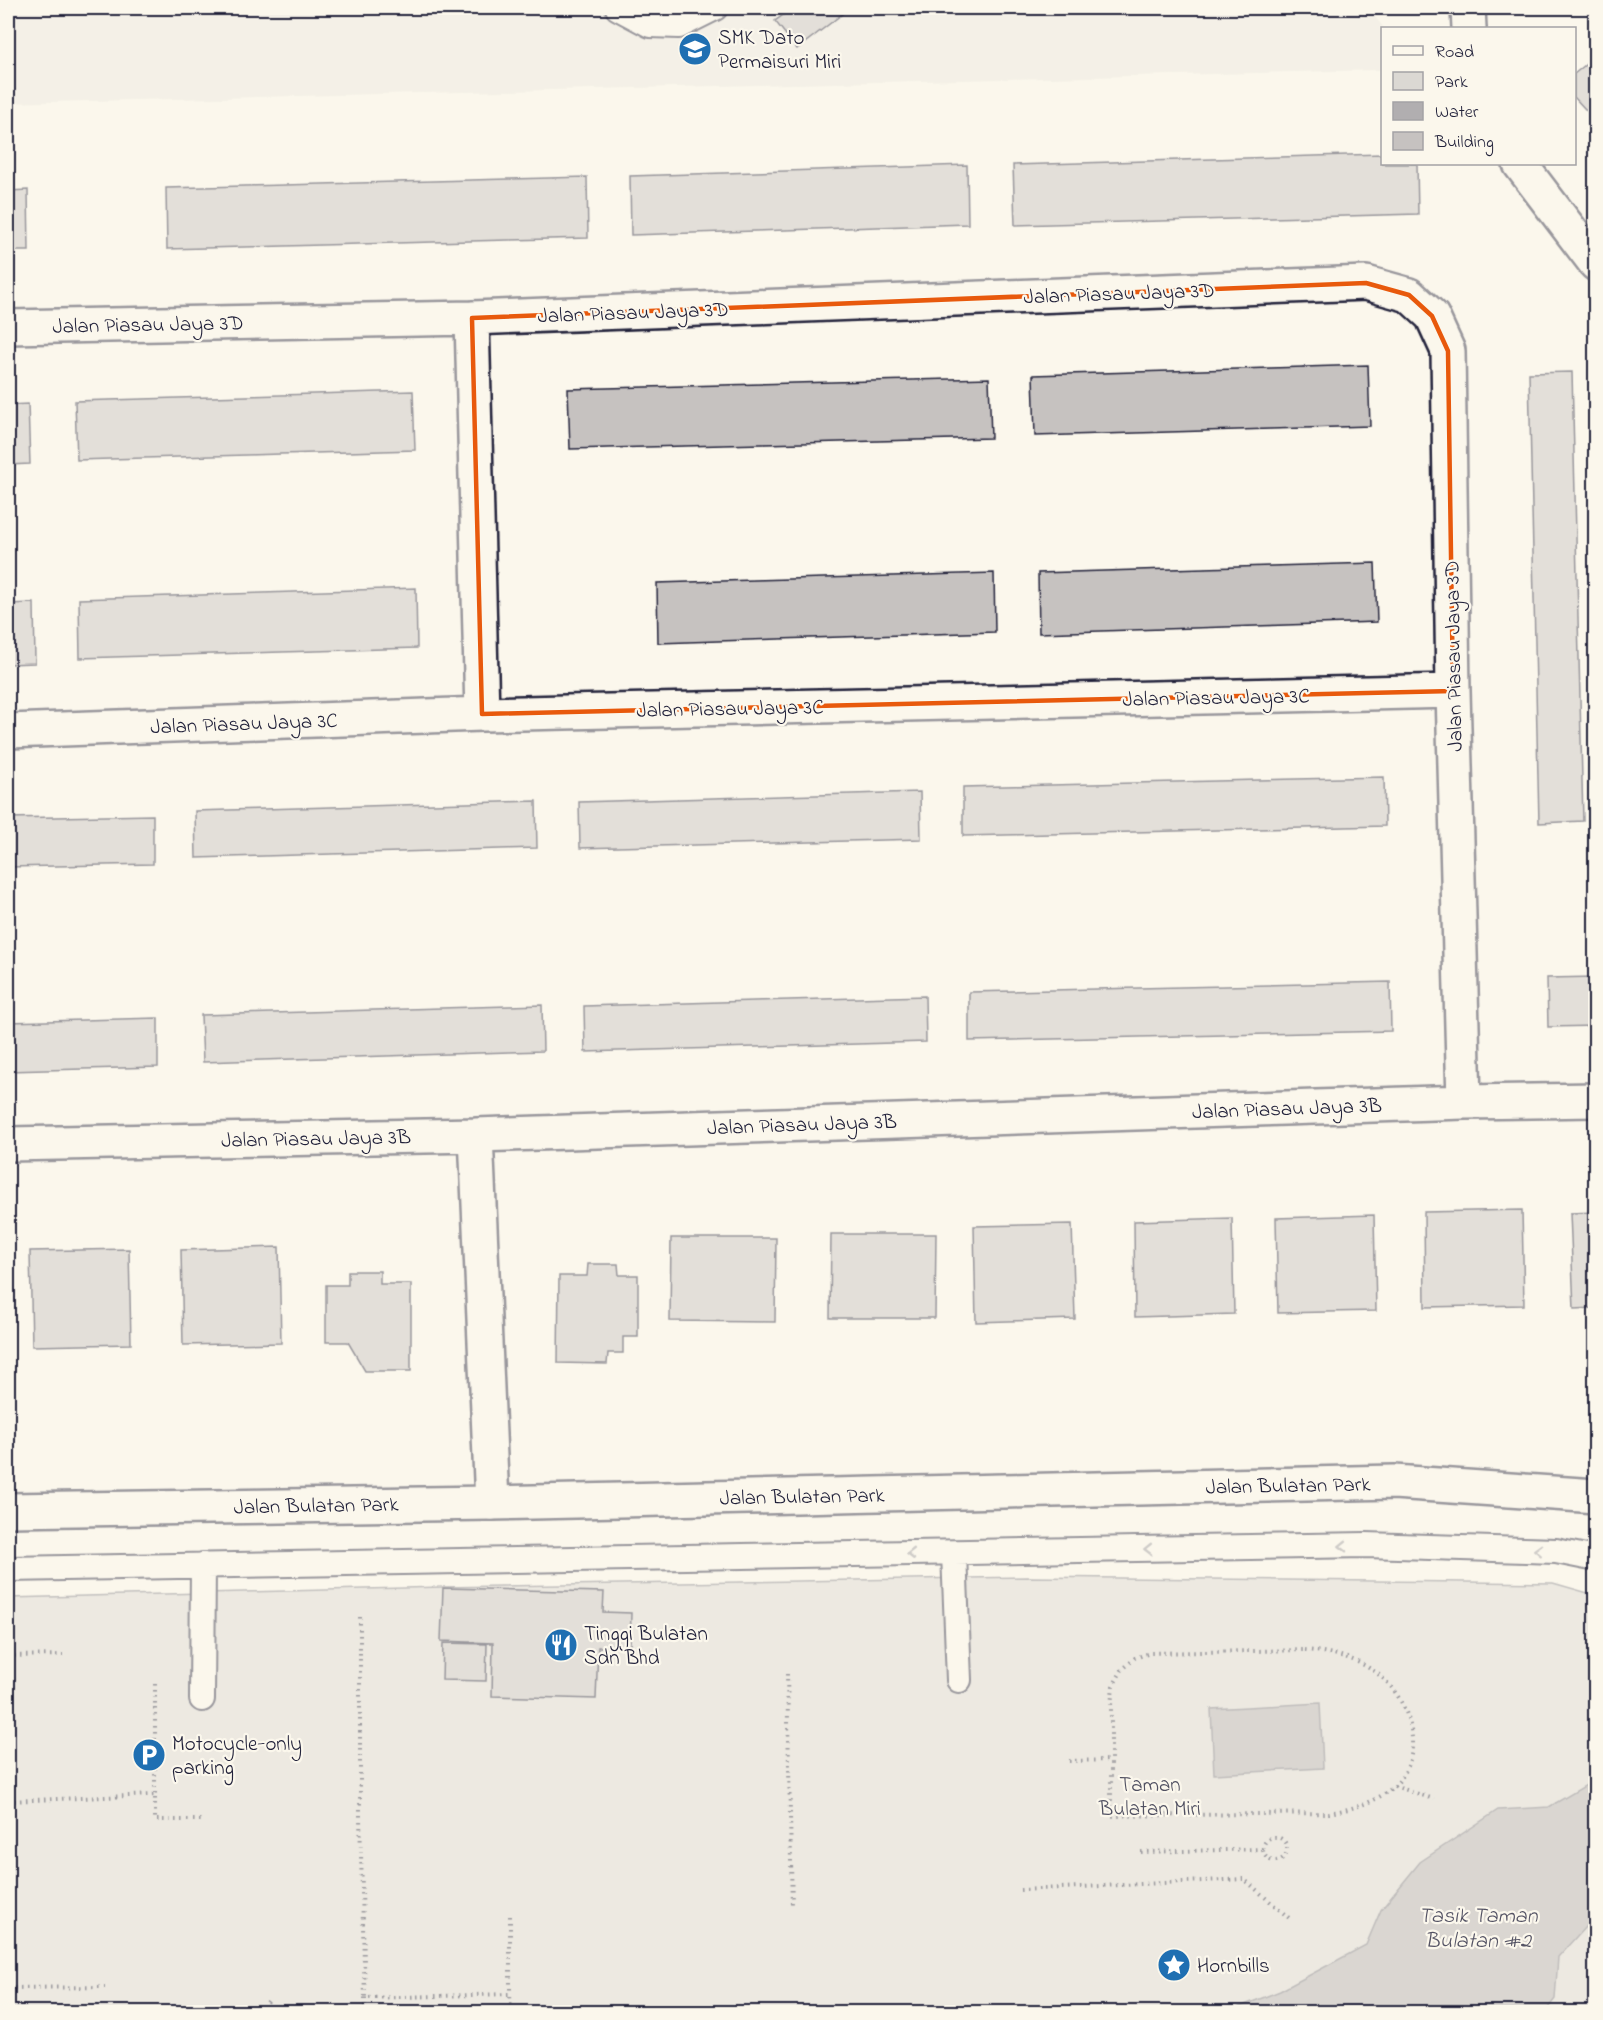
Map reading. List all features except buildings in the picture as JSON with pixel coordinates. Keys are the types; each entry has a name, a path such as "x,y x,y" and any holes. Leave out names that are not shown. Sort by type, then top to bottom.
{"street":[{"path":"1468,8 1469,27"},
{"path":"1521,165 1596,264"},
{"name":"Jalan Piasau Jaya 3D","path":"8,327 472,318 1366,283 1409,295 1432,316 1448,351 1453,692 1464,1102"},
{"path":"472,318 482,714"},
{"name":"Jalan Piasau Jaya 3C","path":"8,731 482,714 1453,692"},
{"name":"Jalan Piasau Jaya 3B","path":"8,1144 476,1135 1464,1102 1596,1100"},
{"path":"476,1135 492,1503"},
{"name":"Jalan Bulatan Park","path":"8,1510 492,1503 1394,1482 1596,1496"}],"lane":[{"path":"618,8 650,25 679,26 715,8"},
{"path":"8,1569 1366,1545 1556,1551 1596,1559"},
{"path":"954,1553 959,1680"},
{"path":"202,1699 203,1565"}],"path":[{"path":"360,1617 360,1818 365,2013"},
{"path":"1305,1650 1333,1653 1357,1662 1379,1675 1394,1690 1406,1712 1413,1735 1412,1753 1406,1771 1394,1786 1380,1797 1358,1807 1329,1813 1111,1816 1111,1760 1113,1686 1122,1670 1135,1658 1150,1653 1305,1650"},
{"path":"8,1656 63,1655"},
{"path":"787,1674 792,1908"},
{"path":"155,1684 155,1820 203,1820"},
{"path":"1069,1761 1111,1760"},
{"path":"1394,1786 1434,1799"},
{"path":"8,1801 155,1795"},
{"path":"1275,1836 1283,1839 1287,1847 1286,1855 1276,1861 1265,1857 1262,1849 1264,1842 1275,1836"},
{"path":"1141,1852 1262,1849"},
{"path":"1020,1890 1245,1879 1289,1918"},
{"path":"510,1916 511,2013"},
{"path":"8,1988 105,1987"},
{"path":"364,1998 510,1994"},
{"path":"260,2013 269,2000"}],"highlighted area":[{"path":"1366,283 1409,295 1432,316 1448,351 1453,691 482,714 472,318"}],"shaded area":[{"name":"SMK Dato Permaisuri Miri","path":"8,8 1368,8 1383,27 1381,27 1381,70 8,103"}],"green space":[{"name":"Taman Bulatan Miri","path":"1029,1577 1553,1583 1595,1595 1595,2012 8,2012 8,1598 443,1587"}],"water":[{"path":"1320,1703 1323,1768 1214,1774 1211,1709"},
{"name":"Tasik Taman Bulatan #2","path":"1593,1781 1596,1782 1595,1916 1558,1957 1555,1999 1545,2012 1227,2012 1280,1991 1366,1945 1381,1910 1420,1862 1498,1810 1549,1807"}],"place":[{"name":"SMK Dato Permaisuri Miri","path":"695,49"},
{"name":"Tinggi Bulatan Sdn Bhd","path":"561,1645"},
{"name":"Motocycle-only parking","path":"149,1755"},
{"name":"Hornbills","path":"1174,1965"}]}
